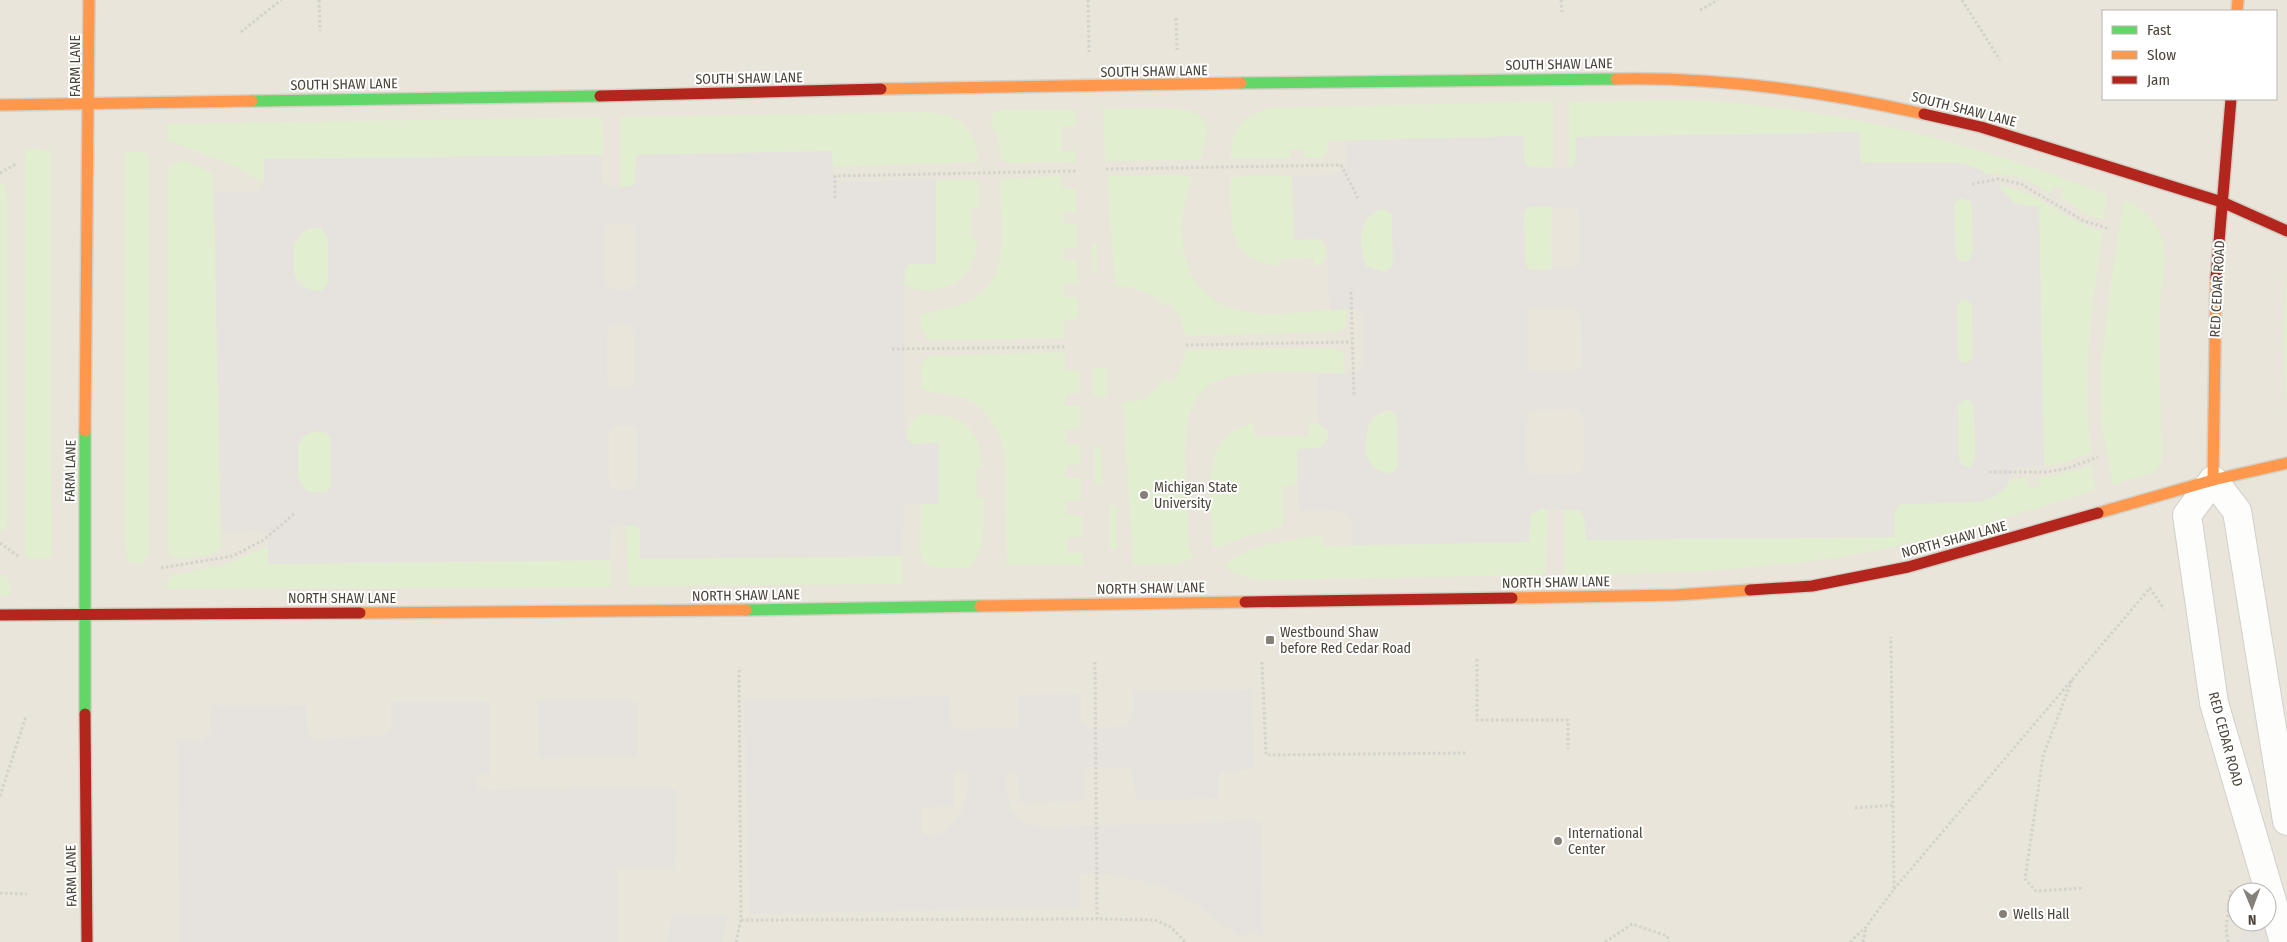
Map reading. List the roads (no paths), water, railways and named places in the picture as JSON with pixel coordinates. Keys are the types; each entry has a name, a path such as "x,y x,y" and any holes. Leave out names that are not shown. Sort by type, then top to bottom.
{"street":[{"name":"FARM LANE","path":"87,942 84,615 90,102 89,0"},
{"name":"SOUTH SHAW LANE","path":"0,105 90,102 613,96 964,87 1664,78 1764,85 1862,100 1981,127 2222,202 2287,231"},
{"name":"RED CEDAR ROAD","path":"2231,100 2214,297 2213,480 2187,515 2214,702 2284,942"},
{"name":"NORTH SHAW LANE","path":"0,616 995,607 1676,595 1756,590 1812,586 1908,567 2213,480 2287,463"},
{"path":"2213,480 2238,511 2287,821"}],"place":[{"name":"Michigan State University","path":"1144,495"},
{"name":"Westbound Shaw before Red Cedar Road","path":"1270,640"},
{"name":"International Center","path":"1558,841"},
{"name":"Wells Hall","path":"2003,914"}]}
